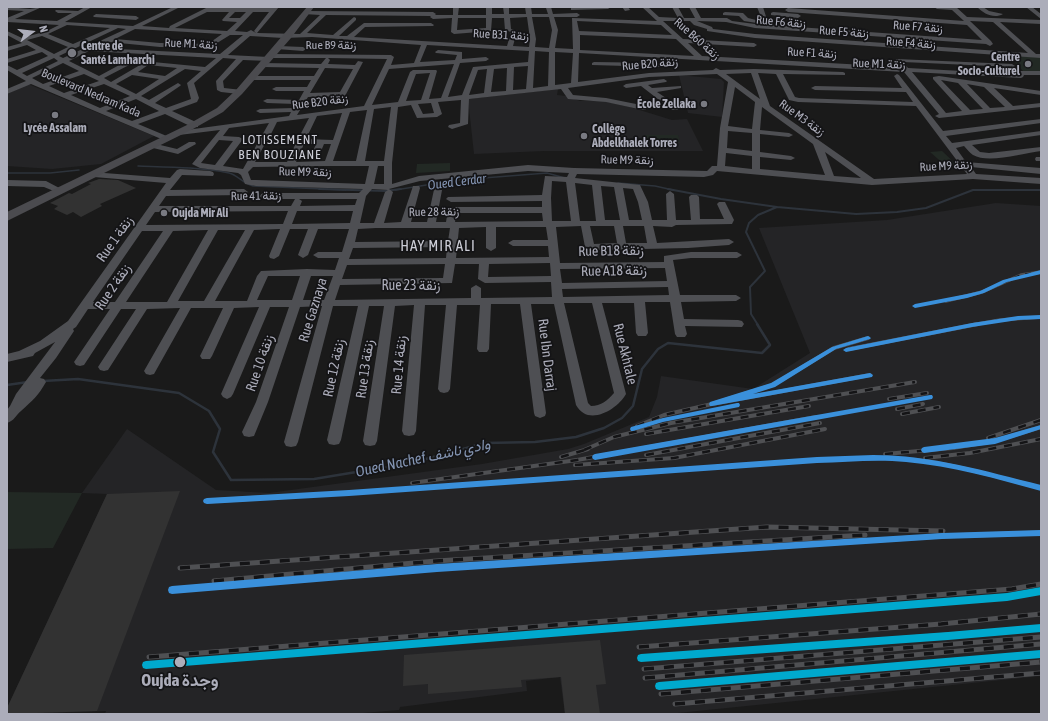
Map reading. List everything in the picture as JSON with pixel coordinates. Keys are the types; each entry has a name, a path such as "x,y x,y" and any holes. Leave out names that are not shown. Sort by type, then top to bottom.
{"main road":[{"path":"7,217 195,125 220,110 239,92 291,35 309,10"}],"street":[{"path":"9,18 39,7"},
{"path":"7,49 22,40 53,30 62,22 89,7"},
{"path":"7,92 64,61 177,7"},
{"path":"185,20 177,19 201,7"},
{"path":"378,226 388,190 388,163 398,104 413,72 416,69 430,28 434,7"},
{"path":"506,7 508,30 514,31 511,47 509,92"},
{"path":"528,7 533,39 529,90"},
{"path":"549,7 555,30 552,49 552,88"},
{"name":"Rue B60 زنقة","path":"645,7 698,57 718,71"},
{"path":"675,7 682,20"},
{"path":"574,85 577,19 573,8 590,8 660,21 696,20 692,7"},
{"path":"721,7 726,17"},
{"path":"756,7 760,7 766,19"},
{"path":"594,43 611,34 660,36 679,39 754,32 773,14 801,7"},
{"path":"815,7 847,8 966,20"},
{"path":"937,7 954,8 1007,60 1026,81"},
{"path":"980,7 985,12 990,14 1041,17"},
{"path":"1029,7 1041,17"},
{"path":"7,8 32,10"},
{"path":"172,27 210,8 233,10 275,8"},
{"path":"158,83 178,85 190,83 252,32 275,8"},
{"path":"309,10 412,8"},
{"path":"590,8 599,20"},
{"path":"847,8 861,21"},
{"path":"74,31 107,10"},
{"path":"233,10 225,20 241,20"},
{"path":"108,40 160,45 207,47 231,31 251,10"},
{"path":"309,10 325,14 430,28"},
{"path":"788,10 939,21 1041,17"},
{"path":"58,11 78,12"},
{"path":"407,32 430,28 456,12 488,11 506,16 551,15 577,19 609,27 611,34"},
{"path":"452,32 488,30 488,11"},
{"path":"446,44 452,32 456,12"},
{"path":"568,25 577,19 599,20 611,12"},
{"path":"189,13 198,14"},
{"path":"302,35 325,14"},
{"path":"688,48 756,51 754,32 741,14 726,17 713,24"},
{"path":"773,14 943,27 939,21"},
{"path":"17,73 138,16 96,16"},
{"name":"Rue F7 زنقة","path":"726,17 730,22 754,32 913,43 989,42"},
{"path":"9,18 231,31"},
{"path":"320,19 416,22 430,28"},
{"path":"334,37 354,19"},
{"path":"766,19 982,36"},
{"name":"Rue F5 زنقة","path":"696,20 696,24 713,24"},
{"path":"994,20 1038,56"},
{"path":"350,40 361,27 398,28 400,25 416,22"},
{"path":"454,24 461,24"},
{"path":"475,24 489,24"},
{"path":"554,24 561,25"},
{"name":"Rue F5 زنقة","path":"713,24 709,30 913,43 1001,54 1038,56"},
{"path":"136,26 231,31"},
{"name":"Rue B31 زنقة","path":"231,31 291,35 319,35 350,40 363,48 395,49 430,28 446,44 462,52 492,38 511,47 576,50 594,43 660,49 698,57"},
{"path":"1002,28 1010,28"},
{"path":"53,30 67,31"},
{"path":"444,99 462,52 472,31"},
{"path":"904,31 922,54"},
{"name":"Rue F4 زنقة","path":"702,34 754,32 922,54 1007,60"},
{"path":"7,33 64,61 90,65 130,62 148,63 206,69"},
{"path":"350,40 377,33"},
{"path":"576,33 594,43 623,42"},
{"path":"42,34 74,47"},
{"path":"120,35 142,36"},
{"path":"306,49 319,35"},
{"path":"660,36 662,73"},
{"path":"160,45 171,38"},
{"path":"179,38 218,41"},
{"path":"7,40 22,40"},
{"path":"319,49 326,42"},
{"path":"594,43 595,73 661,65"},
{"path":"913,43 995,48"},
{"name":"Rue B9 زنقة","path":"279,48 395,49"},
{"path":"267,101 306,95 342,94 358,66 363,48"},
{"name":"Rue B9 زنقة","path":"267,60 330,57 363,48"},
{"name":"Rue M1 زنقة","path":"89,49 267,60"},
{"path":"379,51 395,49"},
{"path":"360,164 369,107 395,49"},
{"path":"7,61 43,50"},
{"path":"43,86 90,65 116,51"},
{"path":"438,52 462,52 491,60 532,64"},
{"path":"416,69 462,52"},
{"path":"432,57 462,52 491,60"},
{"path":"292,117 330,57"},
{"name":"Rue F1 زنقة","path":"698,57 823,61 906,69 1019,74 1038,73"},
{"path":"239,92 221,90 219,81 242,58"},
{"path":"267,60 324,66 358,66"},
{"path":"452,127 464,124 465,97 474,68 491,60"},
{"path":"487,95 491,60"},
{"path":"823,61 900,61 1012,66"},
{"path":"823,61 831,73"},
{"path":"900,61 945,116"},
{"path":"106,81 130,62"},
{"path":"66,94 131,73 148,63"},
{"path":"90,65 106,81 135,97 195,125"},
{"path":"101,110 135,97 184,67"},
{"path":"386,67 434,71 424,102"},
{"name":"Boulevard Nedram Kada","path":"7,68 43,86 66,94 166,139"},
{"name":"Rue M1 زنقة","path":"718,71 912,76 1010,87 1038,92"},
{"name":"Rue B20 زنقة","path":"179,133 369,107 574,85 595,73 620,78 662,73 718,71"},
{"name":"Rue M3 زنقة","path":"718,71 767,106 789,124 873,182"},
{"path":"754,71 767,106"},
{"path":"626,86 678,79 678,72"},
{"path":"778,72 792,98 798,100 919,104"},
{"path":"131,73 166,78"},
{"path":"806,73 821,101"},
{"path":"1038,73 1041,78"},
{"path":"897,76 973,176"},
{"path":"251,78 316,78"},
{"path":"620,78 631,94"},
{"path":"935,78 968,113"},
{"path":"7,82 30,80"},
{"path":"721,168 724,128 732,81"},
{"path":"960,81 988,110"},
{"path":"132,124 195,99 190,83"},
{"path":"642,84 675,108"},
{"path":"985,84 1011,108"},
{"path":"149,103 178,85"},
{"path":"562,86 571,97 606,100 643,108"},
{"path":"650,90 679,87"},
{"path":"1010,87 1032,106"},
{"path":"815,88 908,90"},
{"path":"276,89 306,95"},
{"path":"414,103 420,116 437,115 434,101"},
{"path":"756,172 756,132 759,101"},
{"path":"929,118 1041,105"},
{"path":"260,111 297,110"},
{"path":"328,165 347,110"},
{"path":"290,165 314,114"},
{"path":"245,175 275,119"},
{"path":"941,134 1041,121"},
{"path":"789,124 792,176"},
{"path":"215,183 196,164 227,126"},
{"path":"724,128 756,132 790,147"},
{"path":"950,146 1041,133"},
{"path":"190,227 202,209 239,140 218,138"},
{"path":"264,140 336,142"},
{"path":"315,156 321,141"},
{"path":"152,145 178,152 192,144"},
{"path":"817,144 831,179"},
{"path":"966,144 976,154 982,155 1041,149"},
{"path":"722,150 756,154 790,147"},
{"path":"1000,154 1019,169"},
{"path":"982,155 988,160 990,166"},
{"path":"250,165 388,163"},
{"name":"Rue Gaznaya","path":"291,442 330,302 374,164"},
{"path":"964,164 1041,171"},
{"name":"Rue M9 زنقة","path":"215,183 238,170 243,172 248,182 330,185 366,191 388,190 419,179 508,169 543,168 571,176 708,174 713,168 721,168 792,176 873,182 973,176 1041,181"},
{"path":"98,172 172,182"},
{"name":"Rue زنقة 1","path":"72,324 152,209 180,172 199,183"},
{"path":"571,176 581,224 590,249 622,246 653,246 737,256"},
{"path":"558,300 550,224 547,210 547,179 571,176 596,184 636,187 639,189 653,246"},
{"path":"7,183 46,184 61,191"},
{"path":"199,183 215,183"},
{"path":"164,193 199,183 215,183 240,190"},
{"path":"596,184 601,224"},
{"path":"431,225 439,185"},
{"path":"618,186 622,246"},
{"path":"405,226 416,188"},
{"path":"263,196 366,191"},
{"path":"274,256 300,194"},
{"path":"670,194 672,224"},
{"path":"694,197 696,223"},
{"path":"451,199 546,198"},
{"name":"Rue 28 زنقة","path":"139,228 672,224 730,222 722,204"},
{"name":"Rue 41 زنقة","path":"152,209 295,207 359,208"},
{"path":"318,255 343,263 448,278 449,261 453,244 453,210 547,210"},
{"path":"491,225 491,248"},
{"path":"303,255 314,226"},
{"path":"171,305 215,227"},
{"path":"208,304 250,227"},
{"name":"Rue 2 زنقة","path":"80,362 170,228"},
{"path":"681,334 680,322 668,265 669,257 689,250 729,242"},
{"path":"513,243 552,243"},
{"path":"251,303 261,279 266,273 307,272 343,263 453,244"},
{"name":"Rue B18 زنقة","path":"343,263 484,261 668,265"},
{"name":"Rue A18 زنقة","path":"484,261 483,279 672,284"},
{"name":"Rue 10 زنقة","path":"250,432 262,402 307,272"},
{"path":"504,280 505,301"},
{"path":"476,288 481,301 483,349"},
{"name":"Rue 23 زنقة","path":"83,309 118,305 231,303 736,298"},
{"name":"Rue Akhtale","path":"558,300 582,405 591,412 607,406 620,394 596,299"},
{"path":"639,299 642,333"},
{"name":"Rue Ibn Darraj","path":"525,300 540,413"},
{"path":"444,389 452,301"},
{"name":"Rue 12 زنقة","path":"334,440 364,302"},
{"name":"Rue 13 زنقة","path":"370,441 390,302"},
{"name":"Rue 14 زنقة","path":"409,431 420,302"},
{"path":"206,356 231,303"},
{"path":"227,394 266,303"},
{"path":"150,371 188,304"},
{"path":"104,367 144,305"},
{"path":"680,322 738,324"},
{"path":"7,358 22,354 44,344 72,324"},
{"path":"7,418 22,401 72,324"},
{"path":"22,354 52,357"}],"shaded area":[{"name":"Centre Socio-Culturel","path":"1008,55 1041,57 1041,71 1023,71"},
{"path":"679,75 721,79 724,82 722,117 688,113"},
{"name":"Lycée Assalam","path":"28,84 154,136 101,164 52,169 7,166 7,94"},
{"name":"Collège Abdelkhalek Torres","path":"558,89 557,95 566,96 580,101 603,101 630,107 672,120 687,119 703,151 544,151 474,154 468,99"},
{"path":"644,135 678,135 680,142 646,142"},
{"path":"942,151 958,166 946,166 930,152"},
{"path":"450,163 450,171 416,173 417,164"},
{"path":"996,203 1041,206 1041,676 668,714 565,714 560,677 526,681 527,691 400,707 399,710 351,714 105,714 106,711 7,714 7,708 107,494 82,493 127,429 216,490 269,493 482,464 568,449 584,444 649,417 657,397 661,376 753,389 810,353 759,228 887,220"},
{"path":"7,492 82,493 53,548 7,549"}],"building":[{"path":"99,179 118,180 136,188 100,204 102,206 81,217 73,212 67,215 54,209 58,206 50,203 69,193 72,194 91,184 88,183"},
{"path":"180,491 97,711 7,714 7,708 107,494"},
{"path":"600,640 606,684 596,685 600,714 565,714 561,677 521,680 522,687 428,694 428,684 403,686 404,655"}],"waterway":[{"name":"Oued Cerdar","path":"138,166 218,171 232,174 253,186 332,189"},
{"name":"Oued Cerdar","path":"7,173 50,173 79,170"},
{"name":"Oued Cerdar","path":"395,190 458,180 547,173 565,178"},
{"name":"Oued Cerdar","path":"618,183 655,186 671,190"},
{"name":"Oued Cerdar","path":"319,189 332,189"},
{"name":"Oued Cerdar","path":"332,189 385,191 401,189"},
{"name":"Oued Cerdar","path":"332,189 346,190"},
{"name":"Oued Cerdar","path":"671,190 777,207"},
{"name":"Oued Nachef وادي ناشف","path":"777,207 856,214 897,212 926,208 973,190 1041,190"},
{"name":"Oued Nachef وادي ناشف","path":"758,325 751,314 750,287 765,271 746,232 749,223 758,215 777,207"},
{"name":"Oued Nachef وادي ناشف","path":"43,381 78,379 179,393 209,411 220,429 213,452 231,480 314,479 411,463 485,443 535,442 576,437 604,428 622,418 633,406 642,369 658,349 668,343 762,353 770,345 757,324"},
{"name":"Oued Nachef وادي ناشف","path":"7,385 28,382"}],"railway":[{"path":"946,301 982,292 1021,275 1041,272"},
{"path":"972,325 1000,320 1041,317"},
{"path":"849,349 978,324"},
{"path":"712,404 773,385 834,348 868,338"},
{"path":"712,404 870,375"},
{"path":"584,450 614,437 671,423 915,382"},
{"path":"889,399 927,393"},
{"path":"637,426 664,415 712,404"},
{"path":"897,409 923,404"},
{"path":"646,434 809,406"},
{"path":"902,414 939,407"},
{"path":"412,483 577,460 816,417"},
{"path":"988,438 1041,420"},
{"path":"646,455 820,423"},
{"path":"885,454 953,448 995,441 1041,427"},
{"path":"575,465 674,458 825,429"},
{"path":"925,458 970,453 1041,439"},
{"path":"561,457 588,449"},
{"path":"259,498 817,460 873,458 906,459 940,464 1041,488"},
{"path":"207,501 259,498"},
{"path":"241,499 259,498"},
{"path":"180,568 767,527 943,531"},
{"path":"172,590 437,568 942,536 1041,533"},
{"path":"214,581 436,561 865,535"},
{"path":"149,657 1012,589 1041,584"},
{"path":"639,647 941,624 1041,614"},
{"path":"641,658 1041,628"},
{"path":"644,669 1041,637"},
{"path":"645,678 1041,644"},
{"path":"659,686 1041,654"},
{"path":"661,694 1041,662"},
{"path":"675,704 1041,673"}],"transit line":[{"path":"915,306 982,292 1005,281 1041,272"},
{"path":"846,350 972,325 1018,318 1041,317"},
{"path":"868,338 834,348 773,385 712,404 870,375"},
{"path":"595,457 930,397"},
{"path":"633,429 663,420 737,405"},
{"path":"924,450 995,441 1041,427"},
{"path":"207,501 349,493 817,460 873,458 906,459 940,464 1041,488"},
{"path":"172,590 437,568 942,536 1041,533"},
{"path":"146,665 1007,597 1041,591"},
{"path":"641,658 1041,628"},
{"path":"659,686 1041,654"}],"place":[{"name":"Centre de Santé Lamharchi","path":"72,53"},
{"name":"Centre Socio-Culturel","path":"1028,64"},
{"name":"École Zellaka","path":"704,104"},
{"name":"Lycée Assalam","path":"55,115"},
{"name":"Collège Abdelkhalek Torres","path":"584,136"},
{"name":"Oujda Mir Ali","path":"164,213"},
{"name":"Oujda وجدة","path":"180,662"}],"district":[{"name":"LOTISSEMENT BEN BOUZIANE","path":"280,148"},
{"name":"HAY MIR ALI","path":"438,246"}]}
